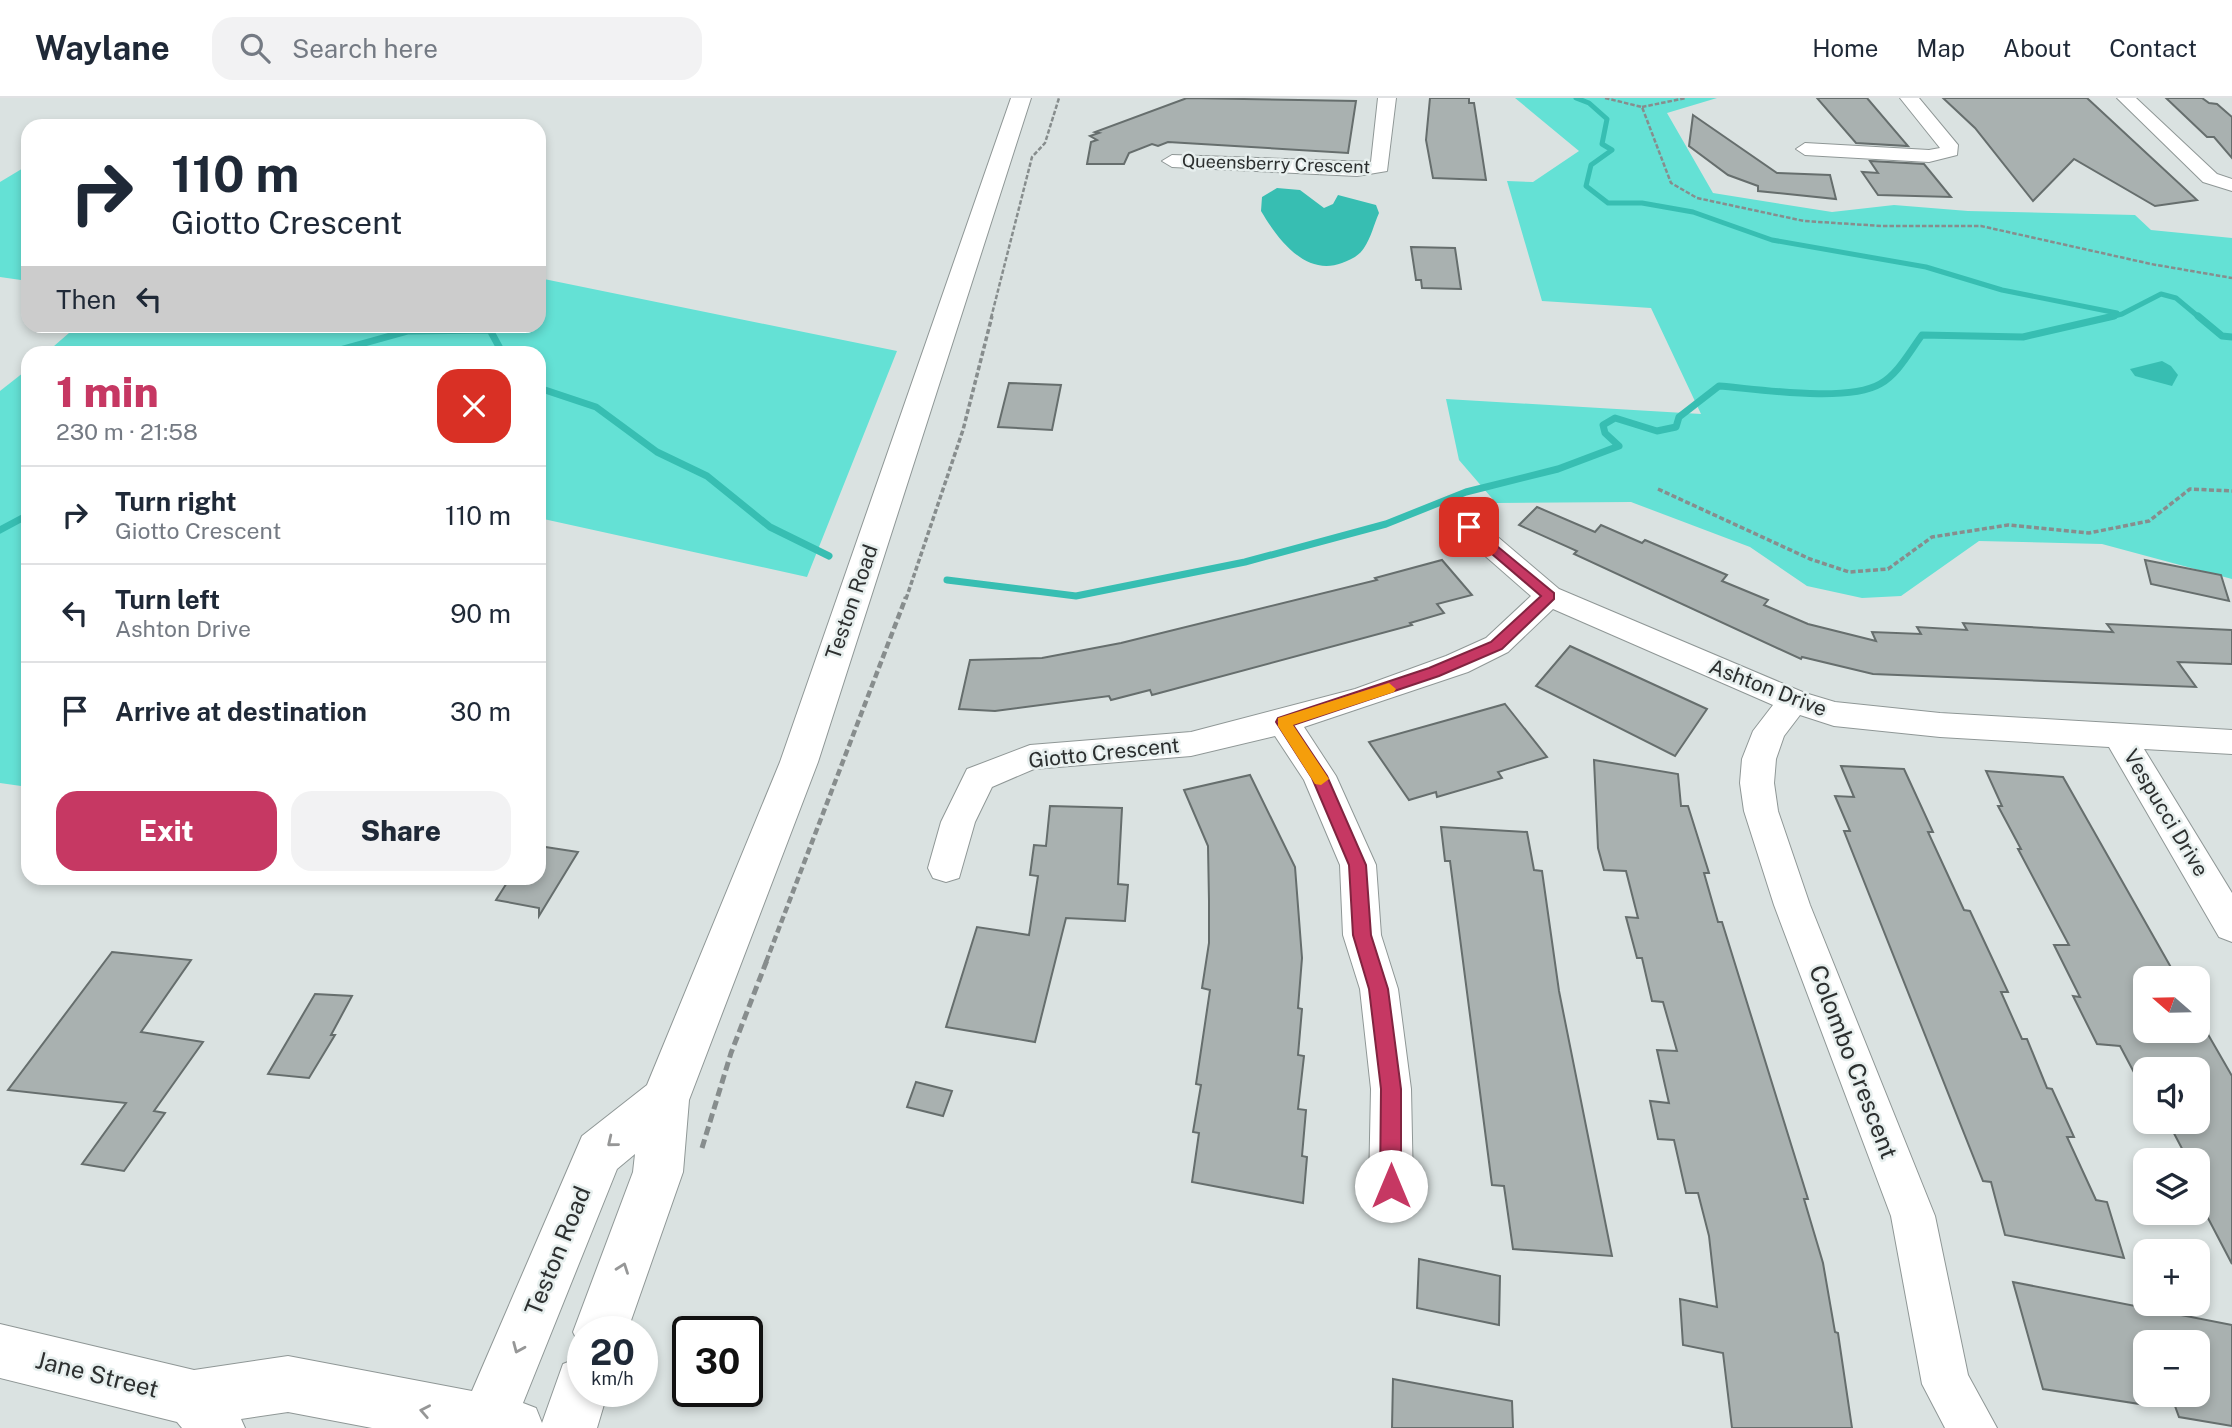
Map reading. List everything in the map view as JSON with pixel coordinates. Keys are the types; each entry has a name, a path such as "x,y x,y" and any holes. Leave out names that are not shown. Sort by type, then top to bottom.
{"main road":[{"name":"Teston Road","path":"606,1316 658,1172 665,1100 799,762 1021,98"},
{"name":"Teston Road","path":"496,1426 599,1153 665,1100"},
{"name":"Jane Street","path":"0,1351 205,1413 288,1384 496,1426"},
{"path":"569,1428 576,1407"}],"street":[{"name":"Queensberry Crescent","path":"1172,160 1357,170 1380,167 1387,98"},
{"path":"1805,149 1929,156 1950,151 1950,145 1909,98"},
{"path":"2126,98 2210,178 2232,185"},
{"name":"Ashton Drive","path":"1469,527 1549,596 1794,701 1834,714 1940,725 2232,743"},
{"name":"Giotto Crescent","path":"946,868 958,822 979,778 1030,757 1191,744 1283,722 1366,697 1487,650 1496,645 1549,596"},
{"name":"Colombo Crescent","path":"1794,701 1769,731 1759,759 1757,783 1760,811 1792,905 1913,1216 1946,1384 1973,1428"},
{"path":"1283,722 1319,776 1358,865 1362,935 1378,989 1391,1089 1391,1186"},
{"name":"Vespucci Drive","path":"2120,737 2232,926"}],"path":[{"path":"699,1156 731,1052 913,580 963,430 1032,156 1045,143 1059,98"},
{"path":"1605,98 1642,107 1686,98"},
{"path":"1642,107 1671,183 1697,198 1804,221 1882,226 1981,226 2151,264 2232,278"},
{"path":"1658,489 1799,555 1849,572 1888,569 1932,537 2008,525 2090,533 2148,522 2190,489 2232,491"}],"shaded area":[{"path":"1515,98 1717,98 1667,113 1713,193 1832,212 1894,205 1968,211 2135,215 2151,230 2232,238 2232,579 2102,544 1979,541 1901,596 1862,598 1807,586 1750,547 1631,502 1496,503 1459,460 1446,399 1701,414 1651,308 1542,301 1507,181 1533,182 1579,151"},
{"path":"21,169 21,280 0,277 0,182"},
{"path":"1277,188 1300,190 1324,208 1333,204 1338,195 1376,205 1379,213 1364,248 1351,259 1329,266 1304,260 1284,243 1261,211 1262,197"},
{"path":"546,279 897,351 807,577 546,520 546,346 54,346 69,333 546,333"},
{"path":"2162,361 2171,366 2178,375 2172,386 2135,376 2130,369"},
{"path":"21,374 21,786 0,783 0,391"}],"building":[{"path":"1187,98 1356,101 1348,153 1168,142 1158,146 1152,144 1129,153 1124,164 1087,164 1091,142 1097,140 1090,136 1099,133 1095,132"},
{"path":"1430,98 1469,98 1469,103 1474,103 1486,180 1433,178 1426,140"},
{"path":"1817,98 1867,98 1908,146 1856,143"},
{"path":"1943,98 2087,98 2197,200 2155,206 2074,159 2033,201 1975,128"},
{"path":"2166,98 2202,98 2217,104 2232,117 2232,158 2214,137 2207,137"},
{"path":"1693,115 1777,173 1830,175 1836,199 1758,191 1758,186 1728,175 1689,146"},
{"path":"1870,161 1924,164 1951,197 1878,195 1862,172 1878,173"},
{"path":"1411,247 1455,248 1461,289 1422,288 1421,280 1416,280"},
{"path":"1009,383 1061,385 1052,430 998,427"},
{"path":"1537,507 1595,532 1601,525 1642,543 1645,540 1727,575 1722,581 1768,600 1764,605 1808,624 1876,641 1872,632 1921,634 1917,627 1967,630 1963,623 2113,632 2107,624 2232,630 2232,664 2178,662 2196,687 1873,674 1802,657 1801,659 1574,554 1577,551 1519,525"},
{"path":"1442,560 1472,595 1437,604 1444,613 1410,623 1412,625 1152,695 1150,690 1111,700 1109,696 995,711 959,709 970,660 1042,658 1121,643 1377,580 1375,578"},
{"path":"2145,560 2221,575 2229,601 2151,584"},
{"path":"1570,646 1707,709 1675,756 1536,686"},
{"path":"1505,704 1547,757 1498,772 1502,778 1437,797 1436,792 1409,800 1369,742"},
{"path":"1594,760 1678,774 1681,806 1688,806 1709,873 1704,873 1718,922 1722,922 1808,1199 1804,1199 1823,1263 1835,1332 1838,1333 1852,1428 1732,1428 1723,1353 1683,1345 1680,1299 1717,1307 1709,1236 1698,1193 1686,1193 1674,1140 1658,1139 1650,1101 1669,1103 1657,1050 1677,1051 1663,1002 1652,1001 1642,958 1637,958 1626,917 1638,918 1626,871 1604,870 1598,848"},
{"path":"1841,766 1904,769 1933,832 1928,832 1964,910 1970,911 2008,992 2001,992 2022,1039 2027,1039 2047,1088 2052,1089 2074,1137 2067,1137 2096,1200 2107,1202 2124,1258 2005,1235 1991,1182 1983,1181 1844,831 1850,831 1835,796 1854,797"},
{"path":"1986,771 2063,777 2170,966 2133,966 2133,1043 2210,1043 2210,1038 2232,1076 2232,1264 2210,1222 2210,1148 2182,1148 2174,1134 2210,1134 2210,1057 2133,1057 2133,1070 2120,1046 2097,1044 2073,996 2080,997 2054,945 2069,945 2018,849 2021,849 1998,806 2002,806"},
{"path":"1250,775 1295,867 1302,958 1298,1008 1302,1009 1298,1055 1304,1056 1298,1109 1306,1110 1302,1156 1307,1157 1303,1203 1192,1182 1199,1133 1193,1132 1201,1085 1196,1084 1210,990 1202,988 1209,943 1208,846 1184,790"},
{"path":"1050,806 1122,808 1118,884 1128,885 1125,921 1066,918 1035,1042 946,1027 977,927 1029,935 1038,876 1030,875 1034,845 1046,846"},
{"path":"1441,827 1527,832 1534,870 1542,871 1559,991 1612,1256 1513,1249 1504,1186 1492,1185 1450,861 1445,861"},
{"path":"546,847 578,852 539,916 539,908 496,900 506,885 546,885"},
{"path":"112,952 191,960 141,1032 203,1042 154,1111 165,1113 124,1171 82,1164 126,1103 8,1090"},
{"path":"315,994 352,996 331,1035 335,1035 309,1078 268,1074"},
{"path":"916,1082 952,1091 943,1116 907,1107"},
{"path":"1419,1259 1500,1276 1499,1325 1417,1308"},
{"path":"2013,1282 2133,1306 2133,1316 2186,1316 2232,1325 2232,1426 2179,1417 2175,1407 2210,1407 2210,1330 2133,1330 2133,1403 2043,1389"},
{"path":"1393,1379 1512,1401 1513,1428 1392,1428"}],"waterway":[{"path":"1576,98 1589,103 1607,119 1602,144 1612,150 1591,165 1586,186 1608,203 1642,203 1693,212 1772,240 1926,267 2002,290 2117,313"},
{"path":"2107,318 2122,314 2161,294 2176,298 2200,318"},
{"path":"947,580 1076,596 1245,562 1386,524 1466,492 1558,469 1619,446 1605,433 1603,425 1615,418 1657,431 1676,427 1679,417 1719,386 1825,394 1865,390 1886,380 1922,335 2023,337 2114,316"},
{"path":"2198,316 2222,336 2232,337"},
{"path":"354,346 401,333"},
{"path":"492,333 499,346"},
{"path":"546,390 596,407 657,452 707,476 770,527 829,556"},
{"path":"0,530 21,519"}],"slow traffic":[{"path":"1321,779 1283,722 1389,689"}],"route":[{"path":"1391,1186 1391,1089 1378,989 1362,935 1358,865 1319,776 1283,722 1366,697 1457,664 1496,645 1549,596 1469,527"}]}
